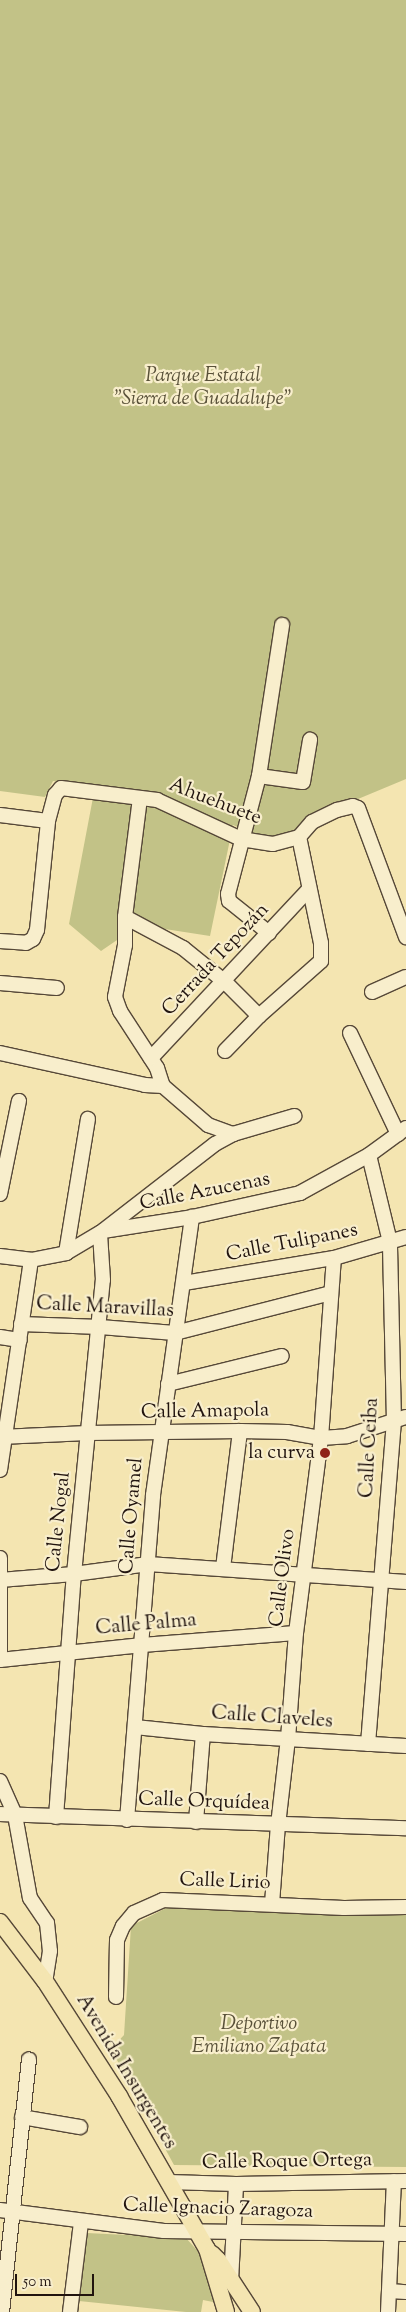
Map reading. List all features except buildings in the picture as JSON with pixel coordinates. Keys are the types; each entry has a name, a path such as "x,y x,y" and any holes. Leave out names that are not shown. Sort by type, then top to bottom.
{"main road":[{"name":"Avenida Insurgentes","path":"0,1922 45,1981 119,2096 207,2250 226,2312"},
{"name":"Avenida Insurgentes","path":"207,2250 218,2260 252,2312"}],"street":[{"name":"Cerrada Tepozán","path":"269,933 230,901 228,894 259,776 282,625"},
{"path":"259,776 303,782 310,740"},
{"name":"Ahuehuete","path":"48,821 55,796 61,788 157,800 242,839 273,844 299,836 312,822 337,810 353,806 361,811 406,937"},
{"path":"140,798 126,917 125,945 115,997 120,1011 152,1058 163,1086 208,1125 233,1134"},
{"path":"0,815 48,821 37,930 33,939 26,943 0,941"},
{"path":"225,1051 259,1016 321,961 321,943 308,889 299,836"},
{"name":"Cerrada Tepozán","path":"152,1058 225,982 308,889"},
{"path":"126,917 183,948 225,982 259,1016"},
{"path":"372,992 406,977"},
{"path":"0,983 57,988"},
{"path":"350,1033 402,1131"},
{"path":"0,1052 145,1085 163,1086"},
{"path":"0,1194 19,1101"},
{"path":"102,1232 215,1144 233,1134 294,1116"},
{"path":"66,1253 88,1119"},
{"name":"Calle Azucenas","path":"0,1256 31,1260 66,1253 102,1232 192,1217 300,1193 369,1156 402,1131"},
{"name":"Calle Ceiba","path":"368,1744 381,1580 400,1419 390,1242 369,1156"},
{"name":"Calle Oyamel","path":"127,1820 161,1433 192,1217"},
{"name":"Calle Nogal","path":"56,1817 74,1574 100,1327 103,1280 102,1232"},
{"name":"Calle Tulipanes","path":"184,1283 334,1258 406,1237"},
{"name":"Calle Olivo","path":"272,1904 296,1633 321,1438 334,1258"},
{"path":"0,1470 2,1437 20,1340 31,1260"},
{"name":"Calle Maravillas","path":"21,1324 100,1327 175,1333 332,1293"},
{"name":"Calle Maravillas","path":"0,1336 20,1340"},
{"path":"168,1384 282,1356"},
{"name":"Calle Amapola","path":"2,1437 88,1433 240,1431 287,1432 321,1438 347,1436 400,1419"},
{"path":"223,1568 240,1431"},
{"path":"0,1558 0,1660"},
{"path":"1,1580 74,1574 148,1564 406,1582"},
{"name":"Calle Palma","path":"0,1660 142,1645 296,1633"},
{"name":"Calle Claveles","path":"135,1727 203,1734 406,1746"},
{"path":"196,1822 203,1734"},
{"path":"0,1781 15,1815 30,1898 47,1922 50,1951 45,1981"},
{"name":"Calle Orquídea","path":"0,1814 127,1820 406,1828"},
{"name":"Calle Lirio","path":"116,1997 116,1940 123,1926 134,1914 163,1900 344,1908 406,1907"},
{"path":"2,2307 7,2211 22,2117 28,2059"},
{"path":"22,2117 80,2127"},
{"path":"388,2312 399,2234 400,2181"},
{"name":"Calle Roque Ortega","path":"168,2182 236,2184 400,2181"},
{"path":"231,2281 236,2184"},
{"name":"Calle Ignacio Zaragoza","path":"7,2211 81,2222 198,2233 234,2231 399,2234"},
{"path":"72,2312 81,2222"},
{"path":"390,2291 406,2292"}],"green space":[{"name":"Parque Estatal \"Sierra de Guadalupe\"","path":"0,0 406,0 406,779 310,819 293,839 256,835 233,825 210,936 139,925 101,951 69,924 95,787 53,781 45,797 0,791"},
{"name":"Deportivo Emiliano Zapata","path":"172,1905 406,1913 406,2167 174,2165 111,2049 124,2035 131,1926"},
{"path":"87,2233 186,2238 203,2257 218,2303 203,2300 201,2312 186,2312 79,2301"}],"place":[{"name":"la curva","path":"325,1453"}]}
